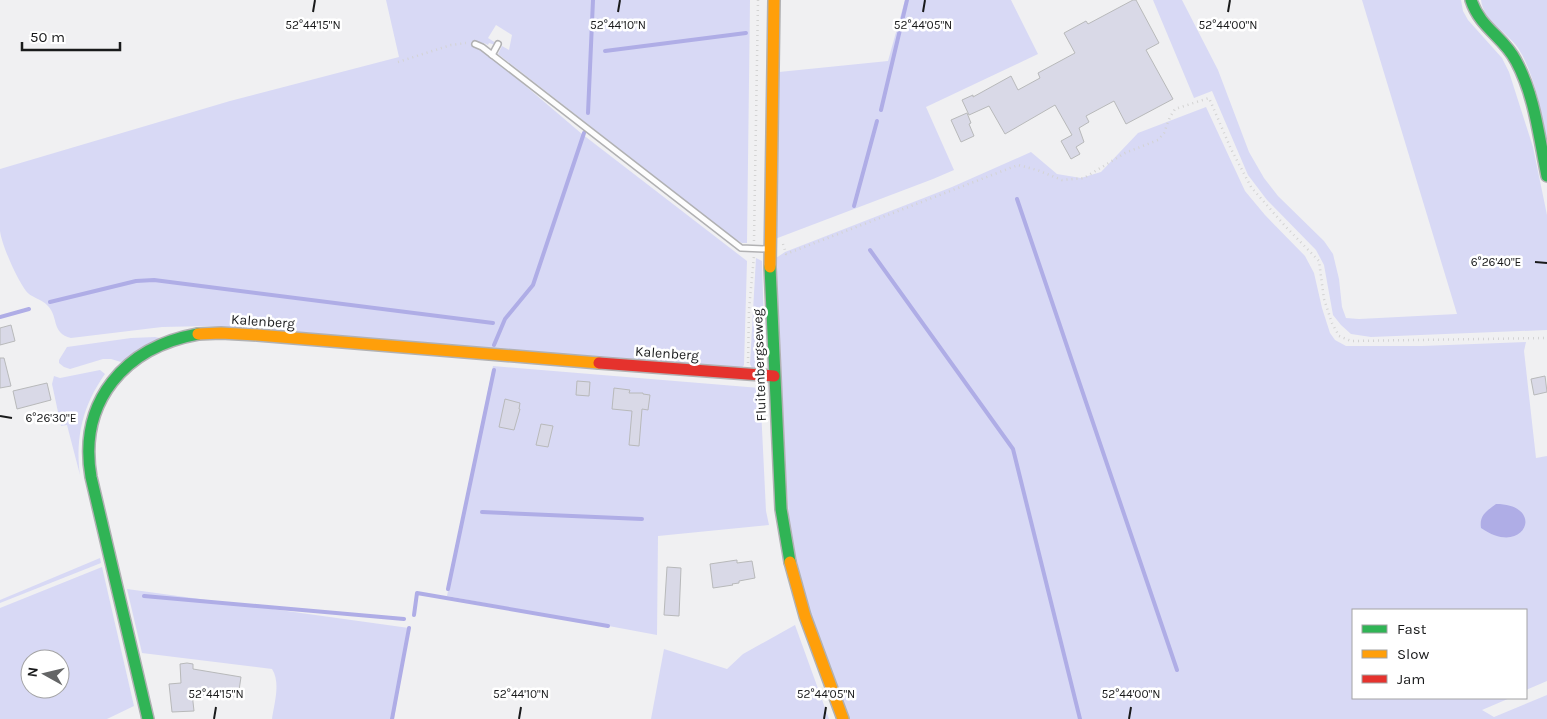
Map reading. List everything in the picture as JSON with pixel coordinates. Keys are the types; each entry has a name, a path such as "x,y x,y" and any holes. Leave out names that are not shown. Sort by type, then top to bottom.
{"street":[{"name":"Fluitenbergseweg","path":"774,0 769,249 780,501 790,566 814,643 843,719"},
{"path":"1471,0 1473,11 1479,20 1507,45 1517,62 1531,103 1547,176"},
{"name":"Kalenberg","path":"148,719 117,596 89,466 89,434 100,401 119,375 149,350 172,339 218,333 495,356 774,376"}],"lane":[{"path":"475,44 482,47 741,248 754,250 769,249"},
{"path":"492,55 498,44"}],"path":[{"name":"Fluitenbergseweg","path":"747,374 749,309 754,250 758,0"},
{"path":"398,62 451,45 475,44"},
{"path":"782,244 786,254 1018,165 1062,180 1084,178 1125,153 1158,140 1164,133 1175,109 1209,98 1231,149 1251,187 1286,228 1319,261 1324,298 1332,323 1339,336 1351,341 1547,338"}],"shaded area":[{"path":"386,0 750,0 747,243 742,243 732,237 498,54 502,46 509,50 512,35 496,25 488,38 496,43 495,45 484,43 481,45 482,49 582,134 747,261 744,365 740,370 300,332 208,326 162,327 71,338 61,333 48,306 30,295 18,279 1,237 0,169 230,101 399,57"},
{"path":"905,0 1011,0 1038,54 926,107 954,170 775,239 779,72 888,61"},
{"path":"1153,0 1182,0 1218,70 1249,152 1264,178 1278,196 1324,241 1333,254 1339,279 1342,307 1346,318 1359,319 1457,314 1362,0 1461,0 1463,11 1468,20 1502,58 1509,72 1533,147 1547,215 1547,330 1371,337 1351,334 1333,315 1324,265 1316,250 1267,200 1248,175 1212,91 1194,98"},
{"path":"1481,0 1547,0 1547,140 1536,92 1524,58 1513,42 1486,14"},
{"path":"1206,107 1245,191 1265,215 1305,256 1314,273 1330,333 1335,340 1346,346 1422,346 1526,342 1524,351 1536,458 1547,456 1547,681 1527,690 1527,609 1352,609 1352,699 1508,699 1482,710 1494,717 1547,695 1547,719 849,719 807,604 790,532 776,258 785,252 952,187 1031,152 1057,174 1081,178 1101,172 1138,133"},
{"path":"756,258 762,261 765,360 761,367 753,370 750,364"},
{"path":"131,338 160,338 121,362 103,359 70,369 59,363 67,347"},
{"path":"493,366 760,388 766,511 769,525 658,536 657,635 447,596"},
{"path":"100,370 105,374 91,398 82,422 79,448 80,475 67,425 61,426 52,384 54,376 60,378"},
{"path":"100,558 101,563 0,603 0,600"},
{"path":"102,567 134,706 107,719 0,719 0,608"},
{"path":"127,589 409,628 394,719 272,719 276,681 272,669 142,653"},
{"path":"795,625 829,719 651,719 664,649 727,669 743,654"}],"water":[{"path":"1496,504 1512,506 1521,512 1525,520 1524,528 1519,534 1509,537 1496,536 1481,528 1482,517"}],"building":[{"path":"1136,0 1159,43 1146,50 1173,99 1126,124 1114,101 1086,116 1089,122 1079,128 1084,142 1076,147 1080,154 1071,159 1061,141 1072,135 1055,105 1005,134 989,106 969,115 962,100 973,95 973,97 1011,76 1018,90 1040,78 1038,73 1075,53 1064,33 1086,21 1088,24"},
{"path":"967,113 974,136 961,142 951,120"},
{"path":"11,325 15,341 0,345 0,328"},
{"path":"0,358 4,358 11,386 0,388"},
{"path":"1545,376 1547,392 1534,395 1531,379"},
{"path":"577,381 590,382 589,396 576,395"},
{"path":"47,383 51,400 17,409 13,391"},
{"path":"614,388 630,390 629,393 650,395 648,410 642,409 639,446 629,445 632,411 612,409"},
{"path":"505,399 520,403 514,430 499,427"},
{"path":"541,424 553,426 548,447 536,445"},
{"path":"737,560 737,563 752,561 755,578 739,581 739,583 733,585 713,588 710,564"},
{"path":"667,567 681,568 679,616 664,615"},
{"path":"180,664 193,664 193,669 241,677 238,697 225,696 224,698 192,693 194,711 172,712 169,684 181,683"}],"waterway":[{"path":"588,113 593,0"},
{"path":"881,110 907,0"},
{"path":"605,51 746,33"},
{"path":"854,206 877,121"},
{"path":"494,345 505,319 533,285 584,133"},
{"path":"1017,199 1177,670"},
{"path":"870,250 1013,449 1080,719"},
{"path":"50,302 136,281 154,280 493,323"},
{"path":"0,317 29,309"},
{"path":"448,589 494,370"},
{"path":"482,512 642,519"},
{"path":"414,615 417,593 608,626"},
{"path":"144,596 404,619"},
{"path":"392,719 409,628"}],"traffic: fast":[{"path":"1471,0 1480,18 1511,53 1522,74 1536,117 1547,176"},
{"path":"770,267 781,509 790,562"},
{"path":"148,719 91,477 89,450 92,424 100,402 112,382 129,365 149,351 172,341 198,334"}],"traffic: slow":[{"path":"770,267 774,0"},
{"path":"198,334 257,335 599,363"},
{"path":"790,562 805,616 843,719"}],"traffic: jam":[{"path":"599,363 774,376"}]}
